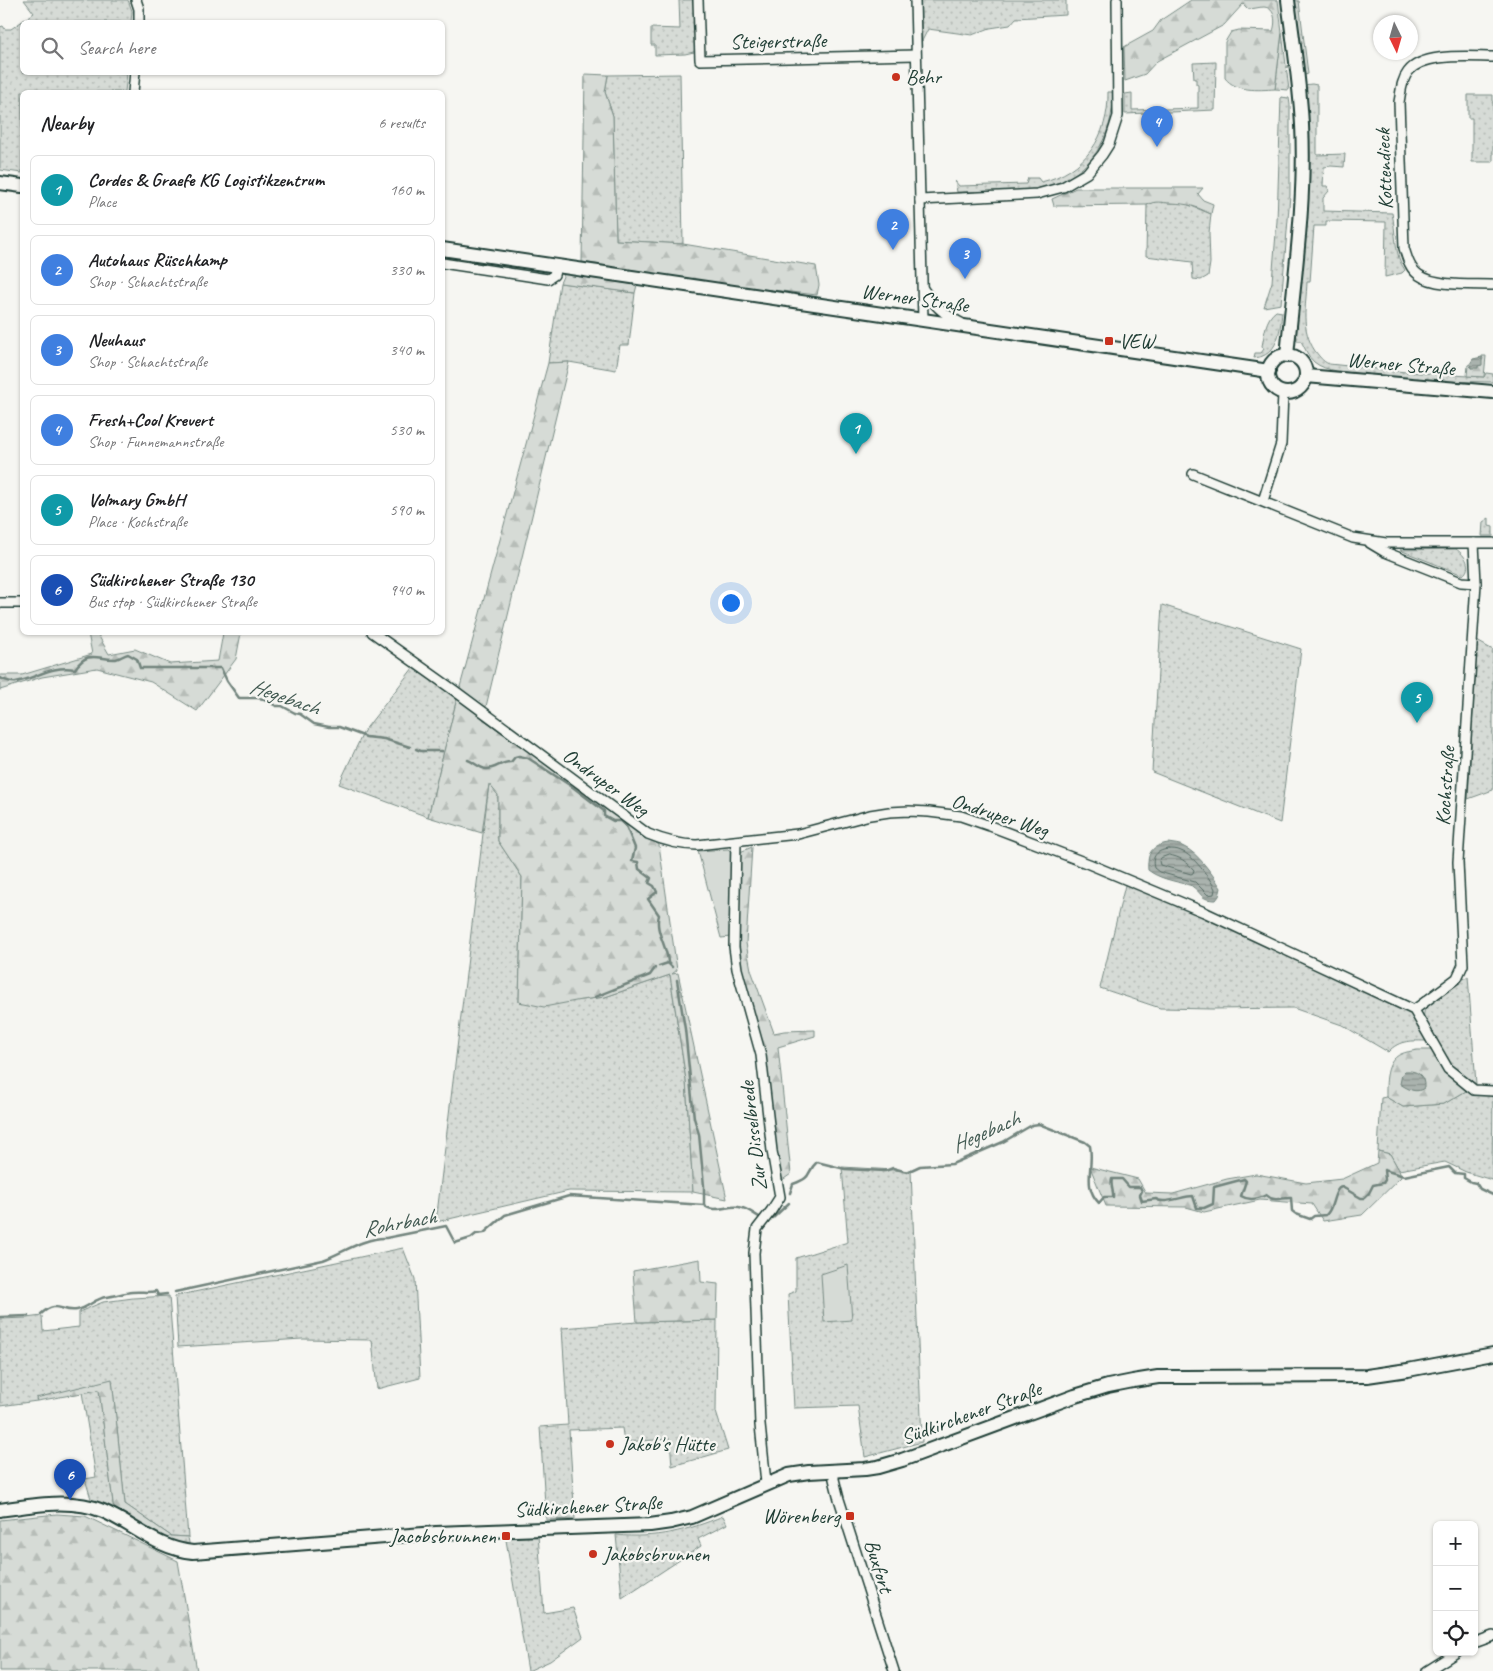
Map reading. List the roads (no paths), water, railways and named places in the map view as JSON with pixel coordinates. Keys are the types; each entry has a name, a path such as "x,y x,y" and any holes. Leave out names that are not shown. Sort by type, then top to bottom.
{"street":[{"path":"136,0 139,9 139,20"},
{"name":"Steigerstraße","path":"698,0 700,60 916,55"},
{"path":"915,0 923,320"},
{"path":"920,200 1037,194 1063,187 1087,173 1109,144 1118,116 1117,0"},
{"path":"1287,356 1300,219 1302,160 1302,125 1288,0"},
{"name":"Kottendieck","path":"1493,57 1434,58 1419,64 1408,71 1402,84 1399,102 1404,248 1409,264 1418,275 1429,280 1443,283 1493,285"},
{"path":"133,90 135,75"},
{"path":"0,183 20,186"},
{"name":"Werner Straße","path":"445,249 1269,371"},
{"path":"445,263 548,279 554,274 556,266"},
{"path":"923,289 943,313 965,326"},
{"path":"1282,356 1287,356 1292,356 1300,361 1306,369 1303,385 1289,393 1274,387 1269,377 1269,371 1273,362 1282,356"},
{"name":"Werner Straße","path":"1306,376 1493,392"},
{"path":"1263,501 1281,444 1283,392"},
{"path":"1193,474 1337,532 1368,542 1385,552 1427,569 1461,582 1476,584"},
{"path":"1368,542 1493,542"},
{"name":"Kochstraße","path":"1414,1010 1457,978 1463,964 1458,862 1476,584 1474,543"},
{"path":"0,603 20,603"},
{"name":"Ondruper Weg","path":"376,635 648,834 662,840 680,845 798,834 870,815 889,812 929,812 961,816 1089,864 1204,912 1414,1010"},
{"name":"Zur Disselbrede","path":"736,841 734,947 737,968 761,1055 772,1152 780,1197 757,1229 754,1252 760,1425 766,1483"},
{"path":"1414,1010 1448,1069 1474,1090 1493,1090"},
{"name":"Südkirchener Straße","path":"0,1510 44,1505 70,1504 88,1506 102,1511 166,1546 184,1551 436,1533 650,1525 670,1522 712,1509 766,1483 798,1473 865,1469 895,1462 1075,1396 1108,1386 1158,1377 1367,1376 1493,1354"},
{"name":"Buxfort","path":"834,1471 839,1499 894,1671"},
{"path":"1478,1642 1493,1636"},
{"path":"1427,1671 1451,1656"}],"water":[{"path":"1482,357 1482,365 1478,366 1478,368 1471,368 1470,364 1473,359"},
{"path":"1168,843 1181,845 1195,854 1205,865 1221,888 1216,900 1204,898 1192,886 1161,877 1148,870 1148,859 1151,851 1158,846"},
{"path":"1405,1071 1413,1071 1419,1074 1422,1077 1424,1088 1415,1091 1400,1084 1402,1074"}],"waterway":[{"name":"Hegebach","path":"0,678 16,682 51,670 75,669 84,659 89,657 116,659 128,654 137,659 140,668 221,668 227,681 239,698 264,699 276,706 282,706 300,714 314,724 339,727 366,737 384,739 410,747"},
{"path":"416,749 421,751 442,751"},
{"path":"468,760 487,769 511,762 515,757 528,758 574,788 604,811 604,816 613,821 620,821 626,826 635,848 632,861 638,862 639,869 651,878 649,883 654,886 657,892 648,899 659,915 658,927 668,963 672,967"},
{"path":"659,966 668,963"},
{"path":"595,997 650,975 655,968"},
{"name":"Hegebach","path":"677,980 685,1029 694,1118 699,1134 704,1205 712,1209 742,1208 761,1218"},
{"name":"Hegebach","path":"790,1193 793,1184 807,1177 817,1162 845,1169 885,1171 893,1168 907,1172 920,1166 952,1164 1003,1142 1032,1125 1039,1124 1085,1142 1090,1146 1091,1190 1099,1203 1104,1197 1113,1197 1112,1179 1122,1179 1129,1187 1140,1187 1142,1201 1156,1199 1168,1201 1193,1196 1197,1208 1204,1208 1213,1204 1214,1187 1244,1179 1246,1181 1241,1196 1244,1198 1250,1199 1266,1195 1272,1199 1291,1198 1292,1211 1310,1219 1314,1216 1326,1215 1339,1188 1342,1187 1364,1198 1373,1185 1383,1183 1385,1180 1384,1170 1404,1176 1449,1167 1455,1173 1464,1174 1464,1178 1476,1183 1480,1189 1493,1195"},
{"name":"Rohrbach","path":"175,1292 323,1260 378,1238 446,1226 455,1243 471,1238 476,1234 484,1233 505,1215 569,1196 704,1205"},
{"path":"773,1218 789,1203"},
{"name":"Rohrbach","path":"41,1314 52,1307 77,1310 102,1298 129,1292 156,1291 158,1295 167,1294"},
{"name":"Rohrbach","path":"0,1317 28,1316"}],"place":[{"name":"Behr","path":"896,77"},
{"name":"Fresh+Cool Krevert","path":"1157,147"},
{"name":"Autohaus Rüschkamp","path":"893,250"},
{"name":"Neuhaus","path":"965,279"},
{"name":"VEW","path":"1109,341"},
{"name":"Cordes & Graefe KG Logistikzentrum","path":"856,454"},
{"name":"Volmary GmbH","path":"1417,723"},
{"name":"Jakob's Hütte","path":"610,1444"},
{"name":"Südkirchener Straße 130","path":"70,1500"},
{"name":"Wörenberg","path":"850,1516"},
{"name":"Jacobsbrunnen","path":"506,1536"},
{"name":"Jakobsbrunnen","path":"593,1554"}]}
